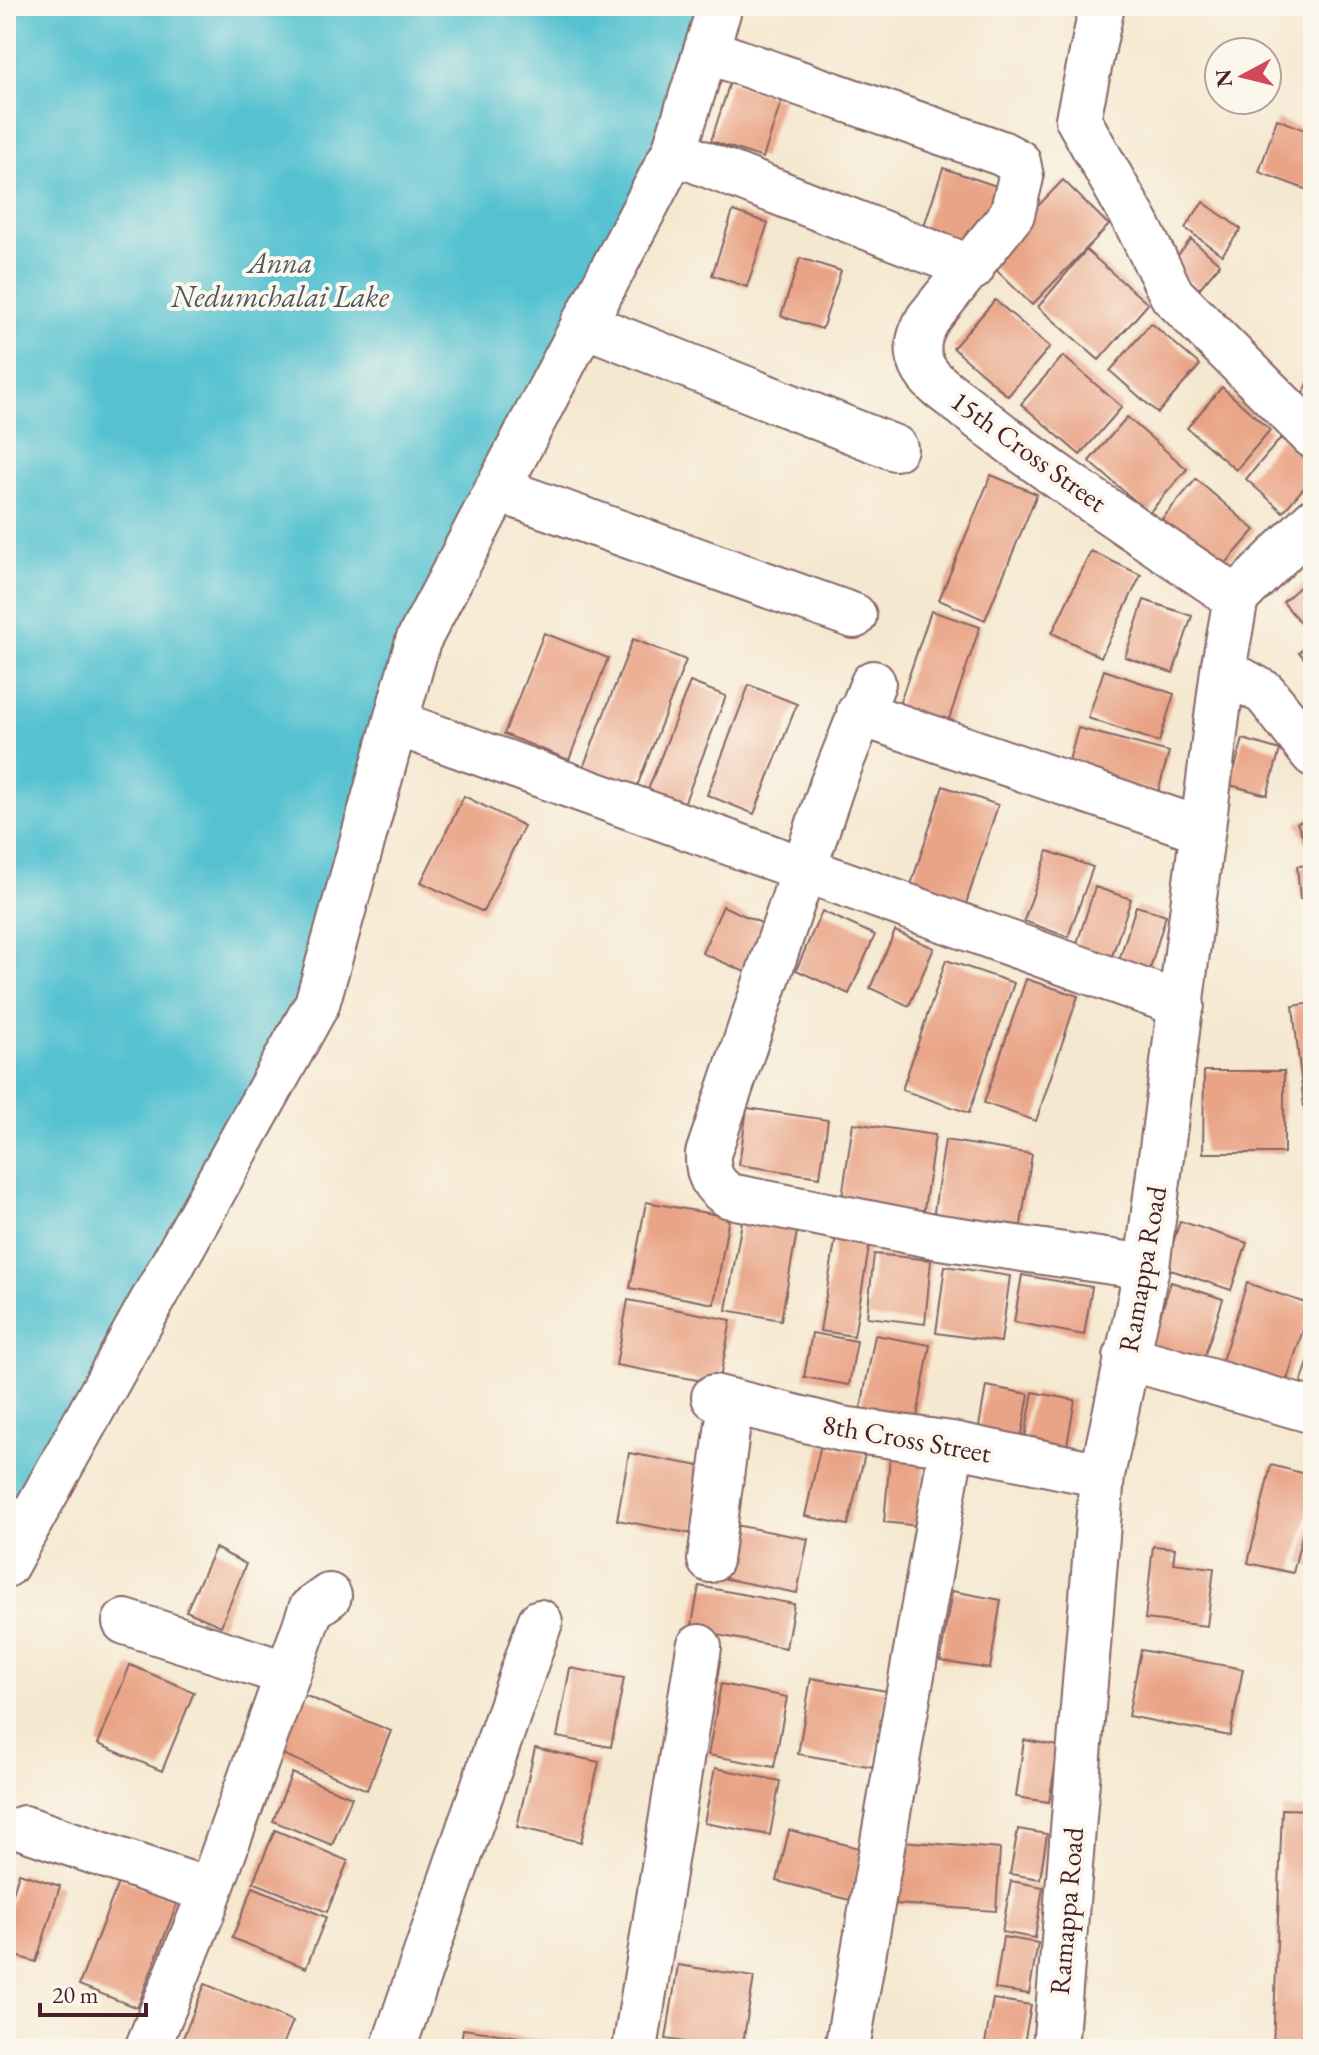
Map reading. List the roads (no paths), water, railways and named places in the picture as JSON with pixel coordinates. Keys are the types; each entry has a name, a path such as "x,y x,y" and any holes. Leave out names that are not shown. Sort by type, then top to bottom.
{"street":[{"path":"6,1565 317,1004 418,641 674,152 720,6"},
{"path":"1102,6 1078,119 1138,226 1172,295 1313,436"},
{"path":"674,152 972,268 1012,214 1021,177 1018,162 1001,153 707,51"},
{"name":"15th Cross Street","path":"972,268 928,319 920,333 918,348 931,379 990,427 1236,598"},
{"path":"583,324 895,448"},
{"path":"497,489 854,616"},
{"path":"1236,598 1310,532"},
{"name":"Ramappa Road","path":"1055,2049 1102,1475 1147,1267 1223,670 1236,598"},
{"path":"1223,670 1265,693 1313,754"},
{"path":"1147,1267 940,1237 730,1196 720,1191 712,1181 707,1168 708,1154 803,869 866,698 1202,830"},
{"path":"396,723 1182,1005"},
{"path":"1126,1357 1313,1411"},
{"name":"8th Cross Street","path":"710,1560 723,1399 842,1429 952,1444 1102,1475"},
{"path":"847,2049 952,1444"},
{"path":"147,2049 210,1891 311,1609 329,1596"},
{"path":"125,1622 288,1674"},
{"path":"393,2049 540,1622"},
{"path":"635,2049 699,1647"},
{"path":"24,1828 210,1891"}],"water":[{"name":"Anna Nedumchalai Lake","path":"6,6 701,6 662,140 403,640 309,984 6,1537"}]}
